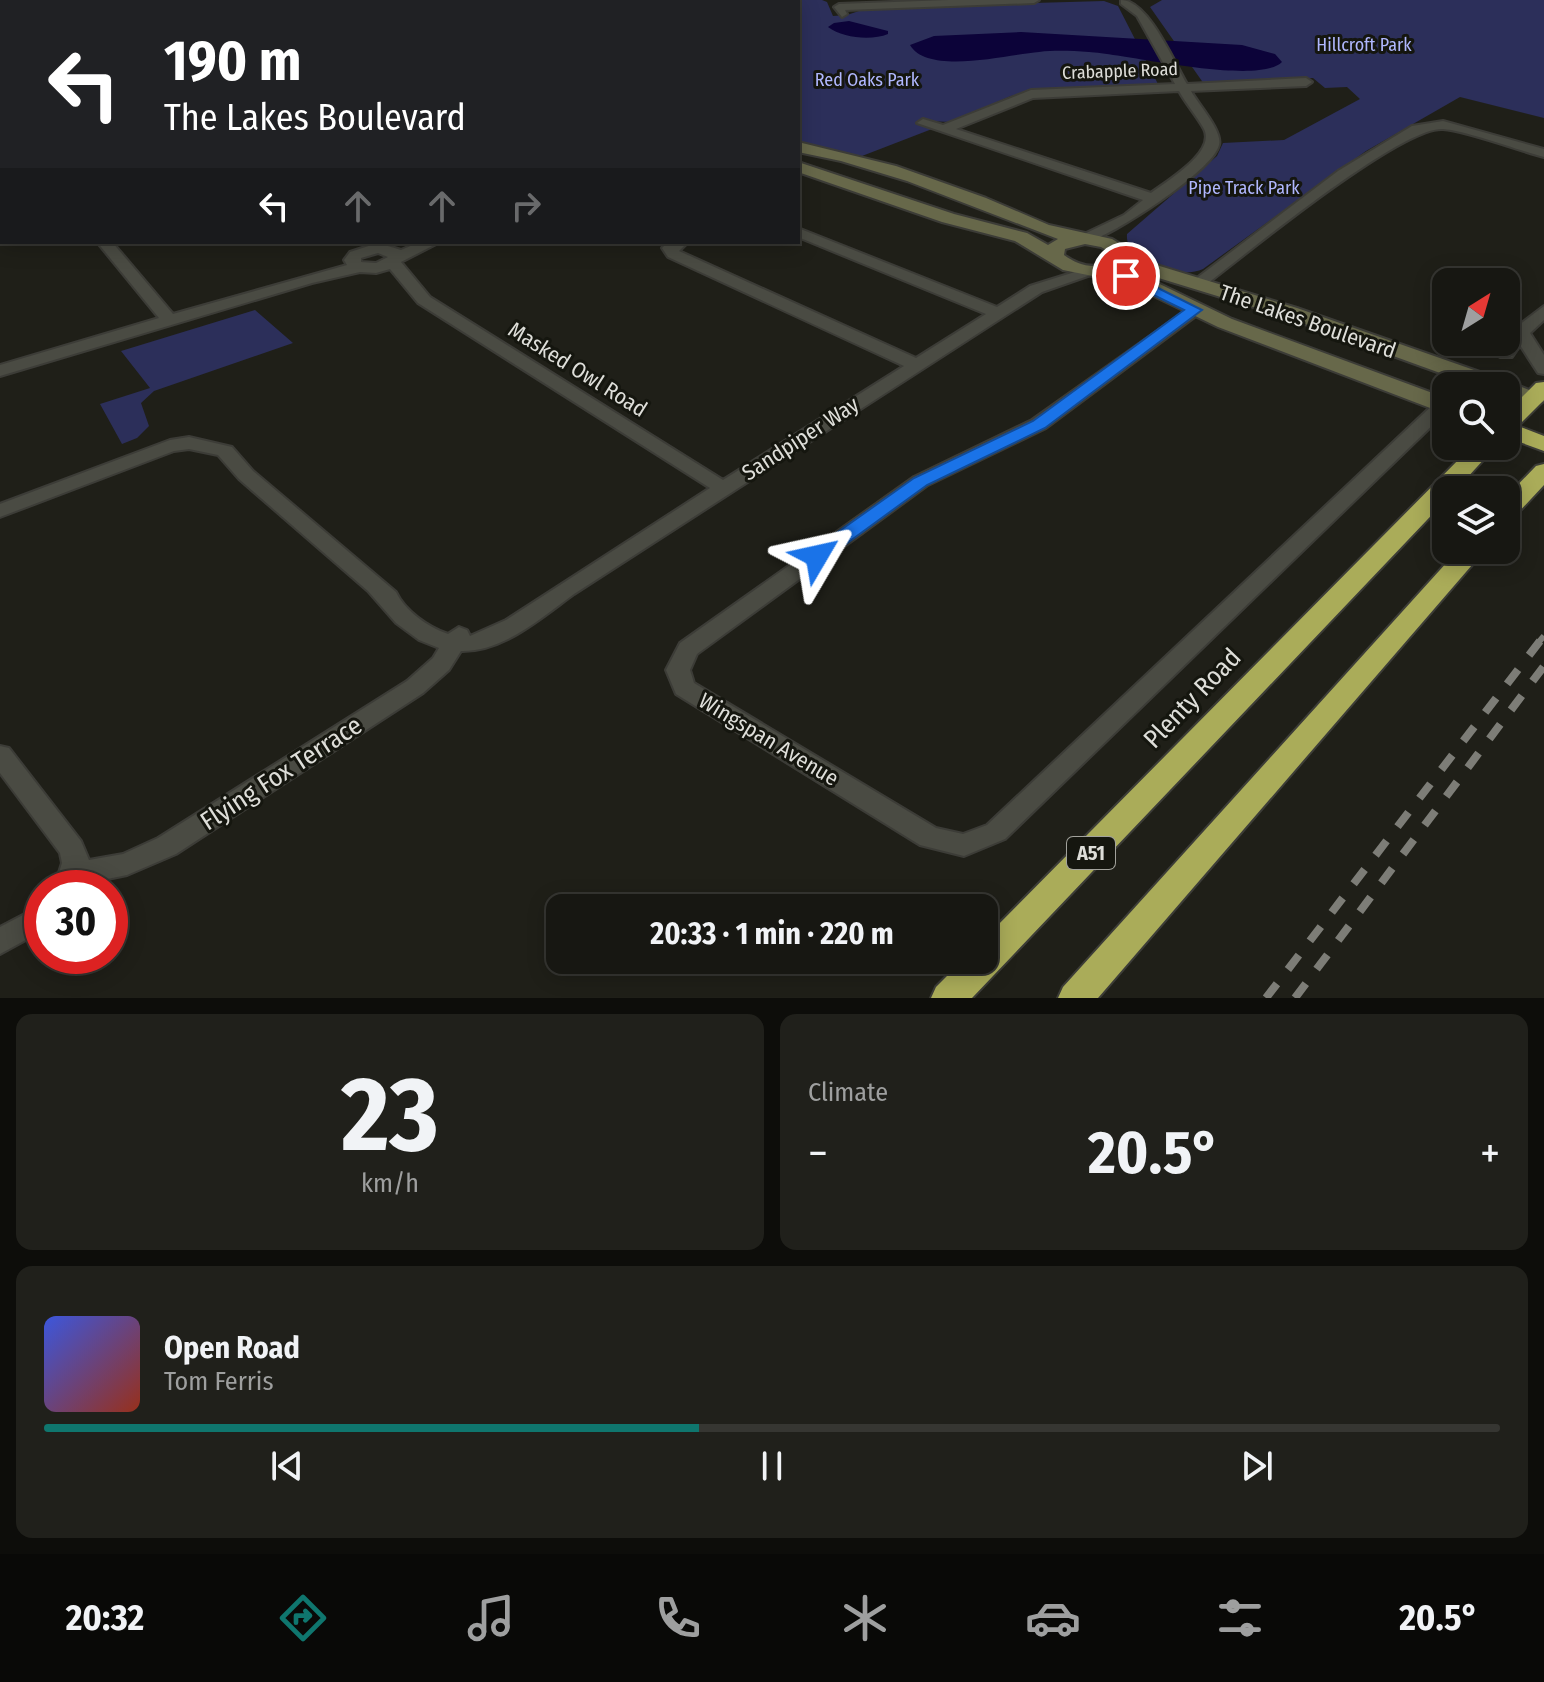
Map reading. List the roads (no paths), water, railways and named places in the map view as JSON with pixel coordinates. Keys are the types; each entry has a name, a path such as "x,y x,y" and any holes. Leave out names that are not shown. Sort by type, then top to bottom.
{"highway":[{"path":"1520,415 1541,397"},
{"path":"1520,433 1544,444"},
{"name":"Plenty Road","path":"949,998 1471,460"},
{"path":"1520,496 1544,471"},
{"path":"1076,998 1460,564"}],"street":[{"path":"842,14 839,7 1034,0"},
{"path":"1095,271 1117,267 1124,257 1120,231 1129,218 1205,157 1214,138 1182,87 1143,8 1121,1"},
{"name":"Crabapple Road","path":"943,130 1031,94 1306,82"},
{"path":"923,123 1152,198"},
{"path":"1194,310 1202,303 1197,284 1343,174 1417,129 1443,125 1544,153"},
{"path":"800,148 872,164 991,206 1042,230 1084,239"},
{"path":"800,168 948,218 1021,237 1054,256"},
{"path":"1054,256 1053,250 1063,242 1084,239 1129,218"},
{"path":"800,233 998,313"},
{"name":"The Lakes Boulevard","path":"1084,239 1106,243 1146,268 1305,317 1457,372"},
{"path":"106,244 170,321"},
{"path":"0,371 414,244"},
{"path":"371,255 423,244"},
{"path":"677,244 670,248 673,254 914,364"},
{"name":"Masked Owl Road","path":"371,255 424,300 723,488"},
{"name":"The Lakes Boulevard","path":"1054,256 1074,268 1132,278 1194,310 1432,401"},
{"name":"Sandpiper Way","path":"1036,289 1053,270 1054,256"},
{"name":"Sandpiper Way","path":"457,639 483,640 511,629 566,589 914,364 1036,289 1095,271"},
{"name":"Wingspan Avenue","path":"964,845 929,837 703,701 684,688 678,670 688,649 921,481 1039,424 1194,310"},
{"path":"1544,311 1521,332 1544,369"},
{"path":"1520,392 1541,397"},
{"name":"Plenty Road","path":"964,845 996,832 1432,418"},
{"path":"0,511 83,480 187,447 246,475 378,590 403,621 425,635 457,639"},
{"name":"Flying Fox Terrace","path":"108,870 167,846 415,687 441,664 457,639"},
{"path":"0,755 72,849 74,870"},
{"path":"0,942 24,928"}],"railway":[{"path":"1538,643 1544,636"},
{"path":"1266,998 1540,641"},
{"path":"1295,998 1544,666"}],"park label":[{"name":"Hillcroft Park","path":"1364,45"},
{"name":"Red Oaks Park","path":"867,80"},
{"name":"Pipe Track Park","path":"1244,188"}]}
